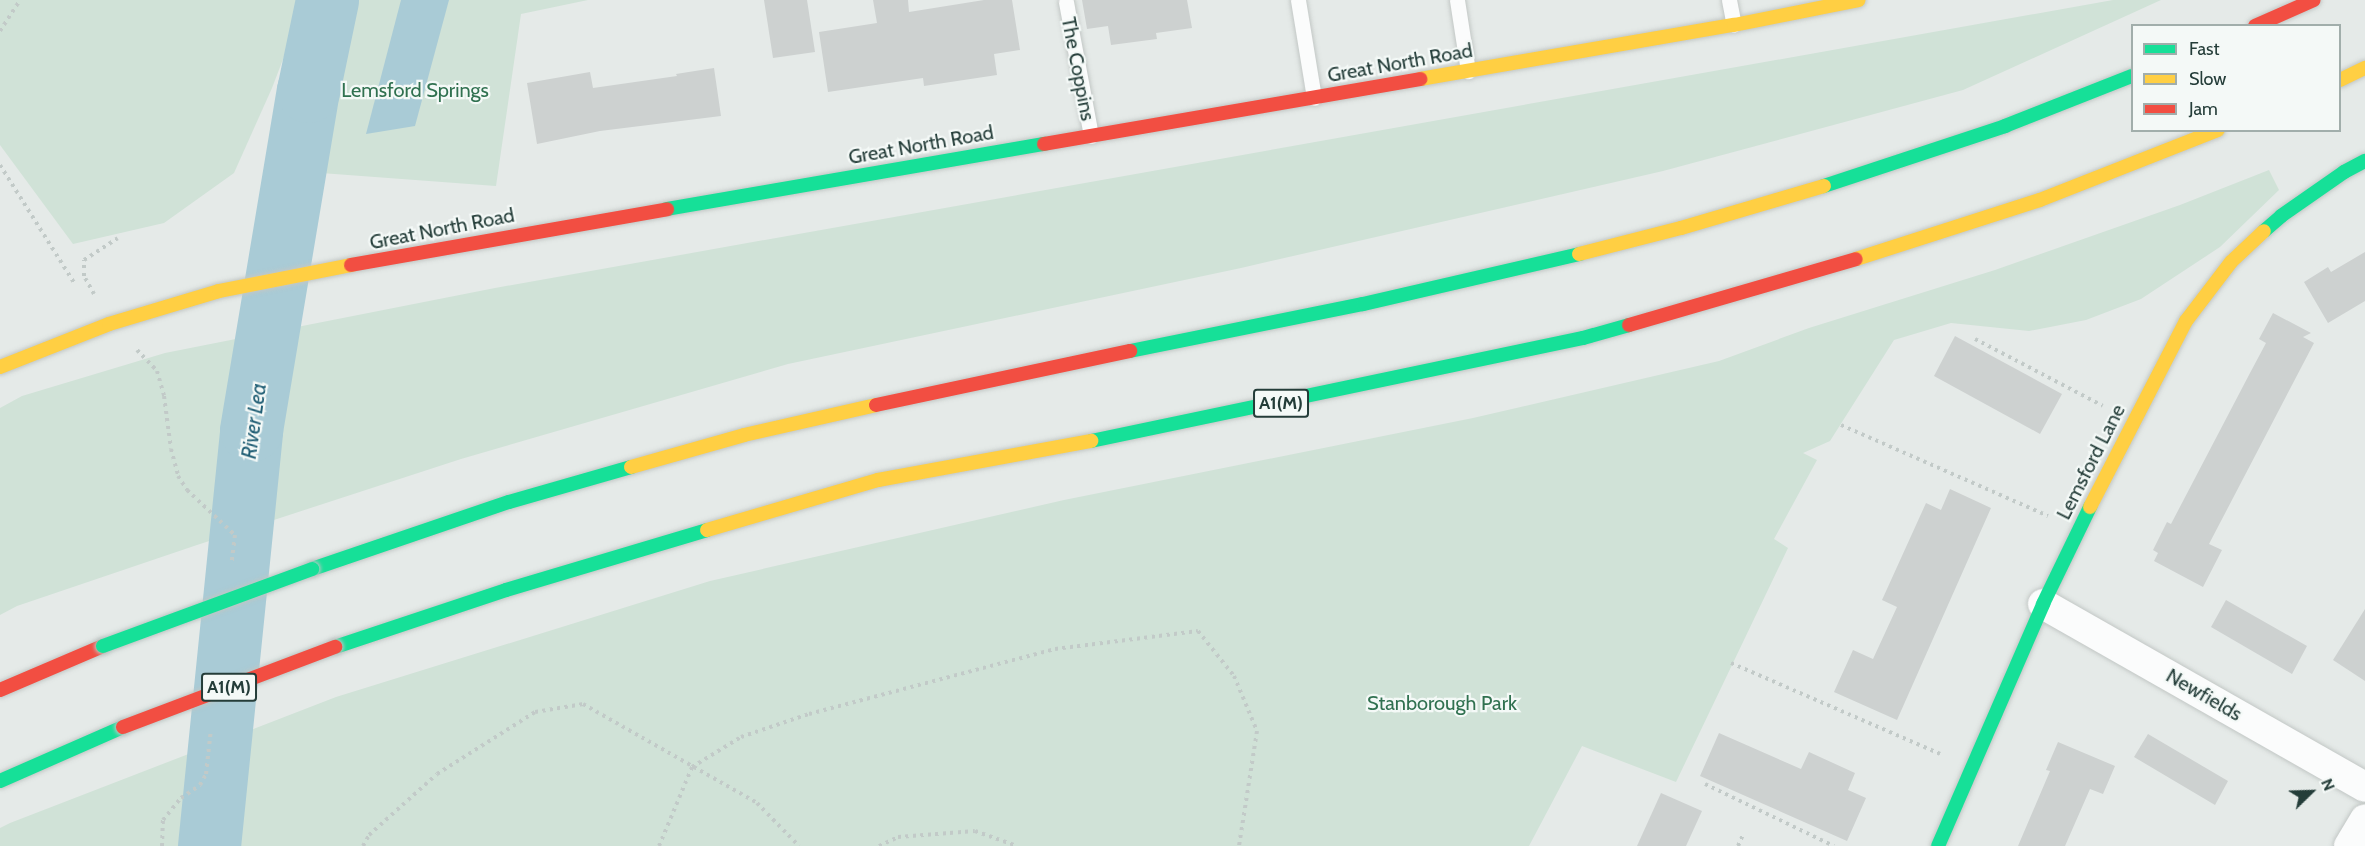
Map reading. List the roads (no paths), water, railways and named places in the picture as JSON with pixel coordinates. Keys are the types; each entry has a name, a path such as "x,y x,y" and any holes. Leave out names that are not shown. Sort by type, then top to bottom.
{"main road":[{"name":"Great North Road","path":"0,367 109,324 219,291 468,243 1734,25 1859,0"},
{"path":"2260,24 2314,0"},
{"path":"2341,80 2365,68"},
{"path":"0,690 103,646 312,569 509,502 744,435 1024,372 1478,279 1681,228 1867,173 2005,126 2131,77"},
{"name":"A1(M)","path":"0,781 123,727 335,647 506,590 878,480 1156,429 1583,338 1898,248 2040,200 2213,132"},
{"name":"Lemsford Lane","path":"1938,846 2043,604 2132,422 2186,321 2231,262 2281,216 2344,171 2365,161"}],"street":[{"name":"Newfields","path":"2043,604 2365,787"},
{"path":"2349,846 2365,819"}],"lane":[{"path":"1298,0 1314,98"},
{"path":"1457,0 1468,71"},
{"path":"1729,0 1734,25"},
{"name":"The Coppins","path":"1066,3 1091,136"}],"water":[{"path":"401,0 449,0 415,126 366,134"}],"waterway":[{"name":"River Lea","path":"209,846 251,430 308,91 327,0"}],"park label":[{"name":"Lemsford Springs","path":"415,90"},
{"name":"Stanborough Park","path":"1442,703"}]}
